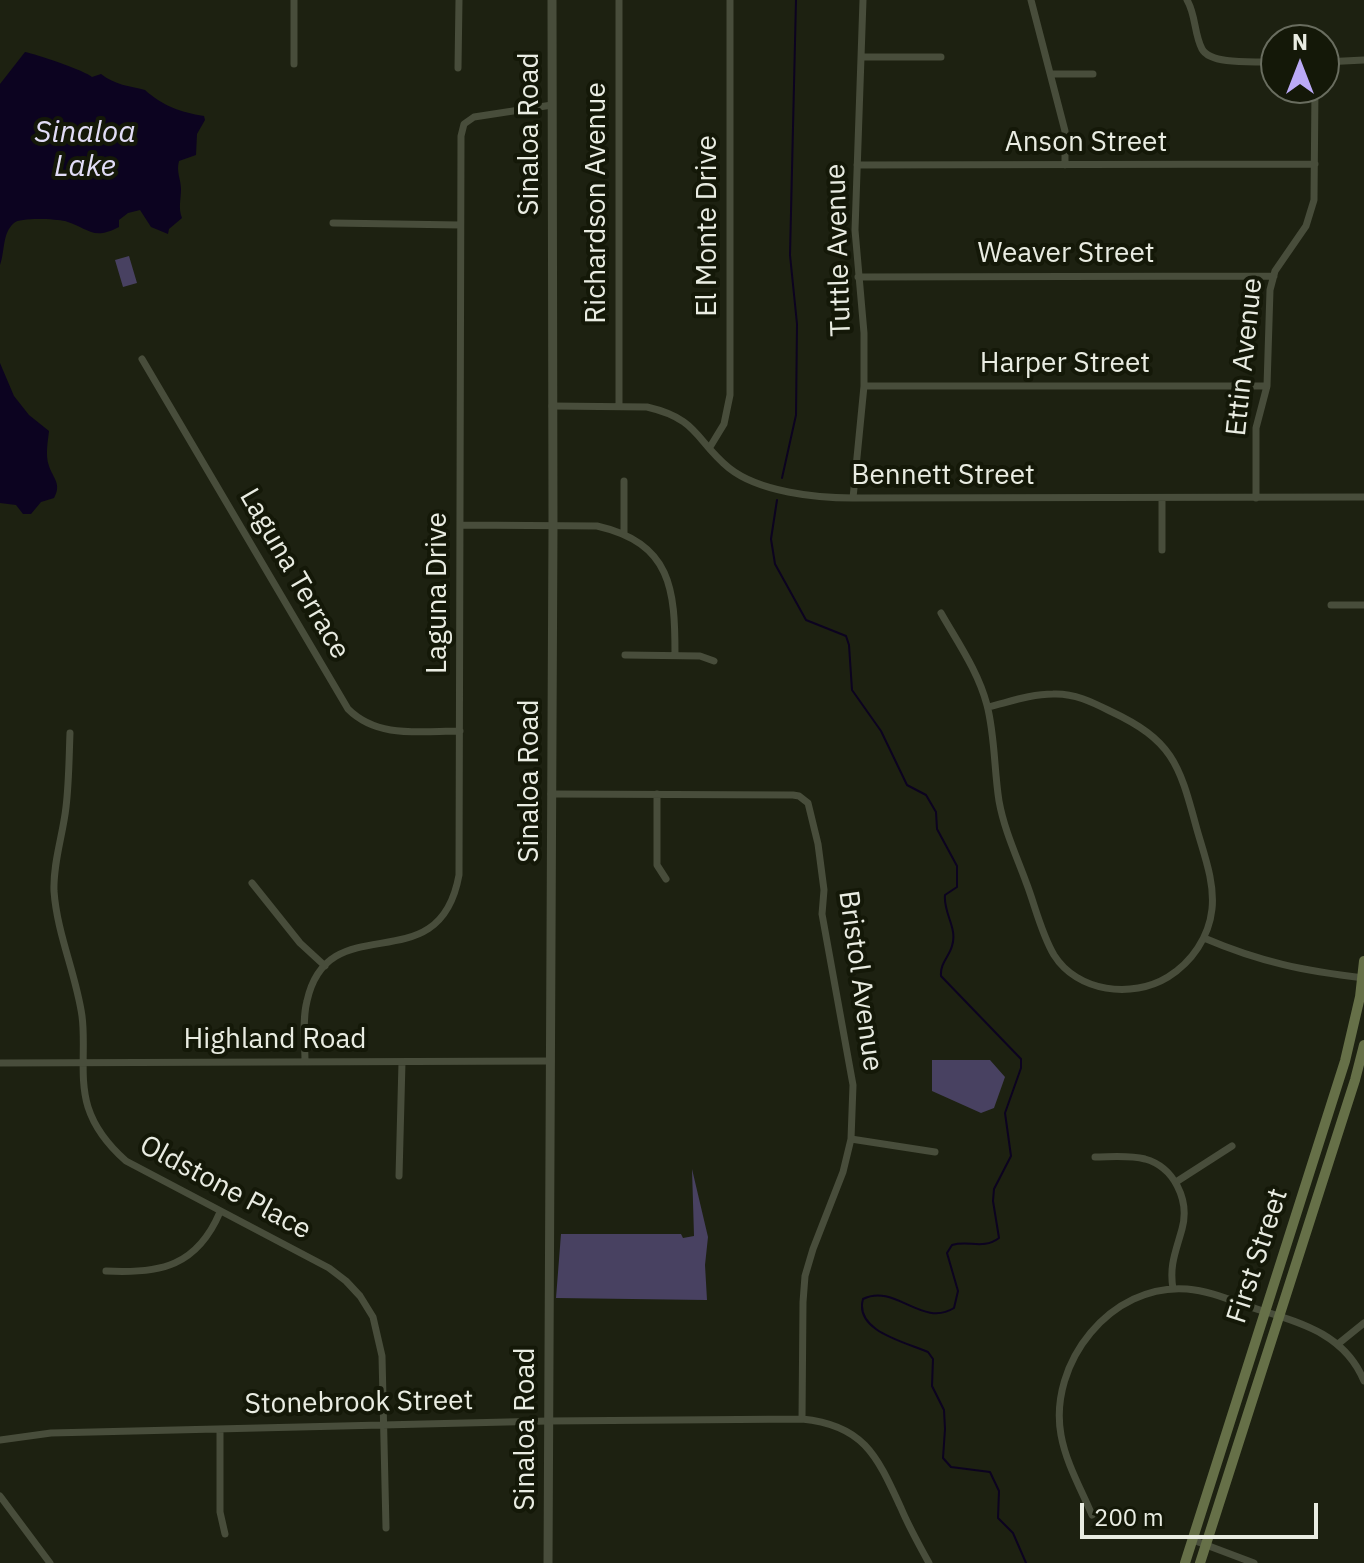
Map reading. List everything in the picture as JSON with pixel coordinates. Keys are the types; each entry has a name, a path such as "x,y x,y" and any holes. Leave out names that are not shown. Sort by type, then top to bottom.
{"main road":[{"name":"First Street","path":"1185,1563 1350,1042 1364,961"},
{"name":"First Street","path":"1200,1563 1364,1045"}],"street":[{"path":"294,0 294,64"},
{"path":"458,68 459,0"},
{"name":"Sinaloa Road","path":"548,1563 552,0"},
{"name":"Richardson Avenue","path":"619,0 619,406"},
{"name":"El Monte Drive","path":"710,447 724,424 730,395 730,0"},
{"name":"Tuttle Avenue","path":"853,498 864,386 864,333 855,230 863,0"},
{"path":"1031,0 1065,131 1065,165"},
{"path":"1187,0 1201,48 1210,57 1260,62"},
{"path":"861,57 941,57"},
{"path":"1340,61 1364,60"},
{"path":"1051,74 1093,74"},
{"name":"Ettin Avenue","path":"1256,498 1256,428 1267,386 1268,305 1274,276 1311,213 1314,200 1315,104"},
{"name":"Laguna Drive","path":"325,966 357,946 398,942 417,936 435,924 449,908 456,893 459,875 460,731 461,136 464,124 474,117 552,105"},
{"name":"Anson Street","path":"857,165 1315,164"},
{"path":"333,223 460,225"},
{"name":"Weaver Street","path":"858,277 1274,276"},
{"name":"Laguna Terrace","path":"142,359 348,709 364,722 385,730 460,731"},
{"name":"Harper Street","path":"864,386 1267,386"},
{"name":"Bennett Street","path":"552,406 647,407 671,414 692,427 730,469 756,483 811,496 1364,497"},
{"path":"624,481 624,534"},
{"path":"1162,498 1162,550"},
{"path":"460,525 597,526 624,534 650,553 668,580 675,606 675,655"},
{"path":"1331,605 1364,605"},
{"path":"941,613 974,669 988,707 1003,818 1048,942 1062,966 1077,978 1117,990 1160,982 1178,971 1193,956 1204,938 1212,909 1211,880 1184,780 1162,743 1135,723 1073,696 1041,695 988,707"},
{"path":"625,655 700,656 714,661"},
{"name":"Oldstone Place","path":"70,733 66,807 56,857 54,891 58,921 82,1015 84,1085 88,1107 112,1149 138,1170 329,1268 360,1296 373,1317 381,1342 386,1528"},
{"name":"Bristol Avenue","path":"551,794 793,795 808,803 822,867 822,914 853,1085 851,1139 843,1172 805,1276 802,1419"},
{"path":"657,794 657,865 666,879"},
{"path":"252,883 300,943 325,966 313,983 307,1000 305,1062"},
{"path":"1204,938 1273,964 1363,978"},
{"name":"Highland Road","path":"0,1063 551,1061"},
{"path":"399,1176 402,1062"},
{"path":"851,1139 935,1152"},
{"path":"1176,1182 1232,1146"},
{"path":"1095,1157 1145,1159 1162,1168 1176,1182 1183,1198 1185,1215 1171,1260 1173,1289"},
{"path":"106,1271 146,1272 178,1262 204,1241 220,1212"},
{"path":"1092,1515 1061,1435 1060,1402 1067,1372 1085,1339 1108,1315 1139,1297 1173,1289 1202,1292 1315,1329 1338,1344 1351,1358 1364,1381"},
{"path":"1338,1344 1364,1323"},
{"name":"Stonebrook Street","path":"0,1440 51,1433 548,1421 822,1421 842,1427 872,1451 883,1467 929,1563"},
{"path":"220,1429 220,1512 225,1534"},
{"path":"0,1496 50,1563"},
{"path":"1193,1540 1254,1563"}],"shaded area":[{"path":"129,256 137,283 123,287 115,260"},
{"path":"932,1060 990,1060 1005,1077 994,1108 981,1113 932,1091"},
{"path":"692,1169 708,1237 705,1265 707,1300 556,1298 561,1234 694,1236"}],"water":[{"name":"Sinaloa Lake","path":"25,52 92,77 101,74 117,83 145,90 172,108 204,116 197,134 196,155 179,161 182,218 169,229 168,234 151,227 140,210 128,213 119,220 119,227 103,233 91,232 65,221 23,220 14,223 7,232 0,265 0,84"},
{"path":"0,363 14,396 29,415 49,431 47,457 57,485 56,493 54,498 41,502 31,514 23,514 16,505 0,503"}],"waterway":[{"path":"782,478 796,415 797,324 790,255 796,0"},
{"path":"777,500 771,539 775,564 806,620 846,636 852,690 881,731 907,785 926,795 936,812 937,829 957,866 957,887 945,895 953,939 941,976 1021,1059 1021,1068 1005,1113 1011,1156 994,1189 999,1238 982,1244 952,1245 947,1253 958,1291 954,1308 931,1313 886,1296 875,1296 863,1299 862,1310 866,1319 884,1334 928,1352 933,1359 932,1386 944,1410 943,1458 951,1467 990,1472 999,1491 998,1518 1013,1533 1026,1563"}]}
